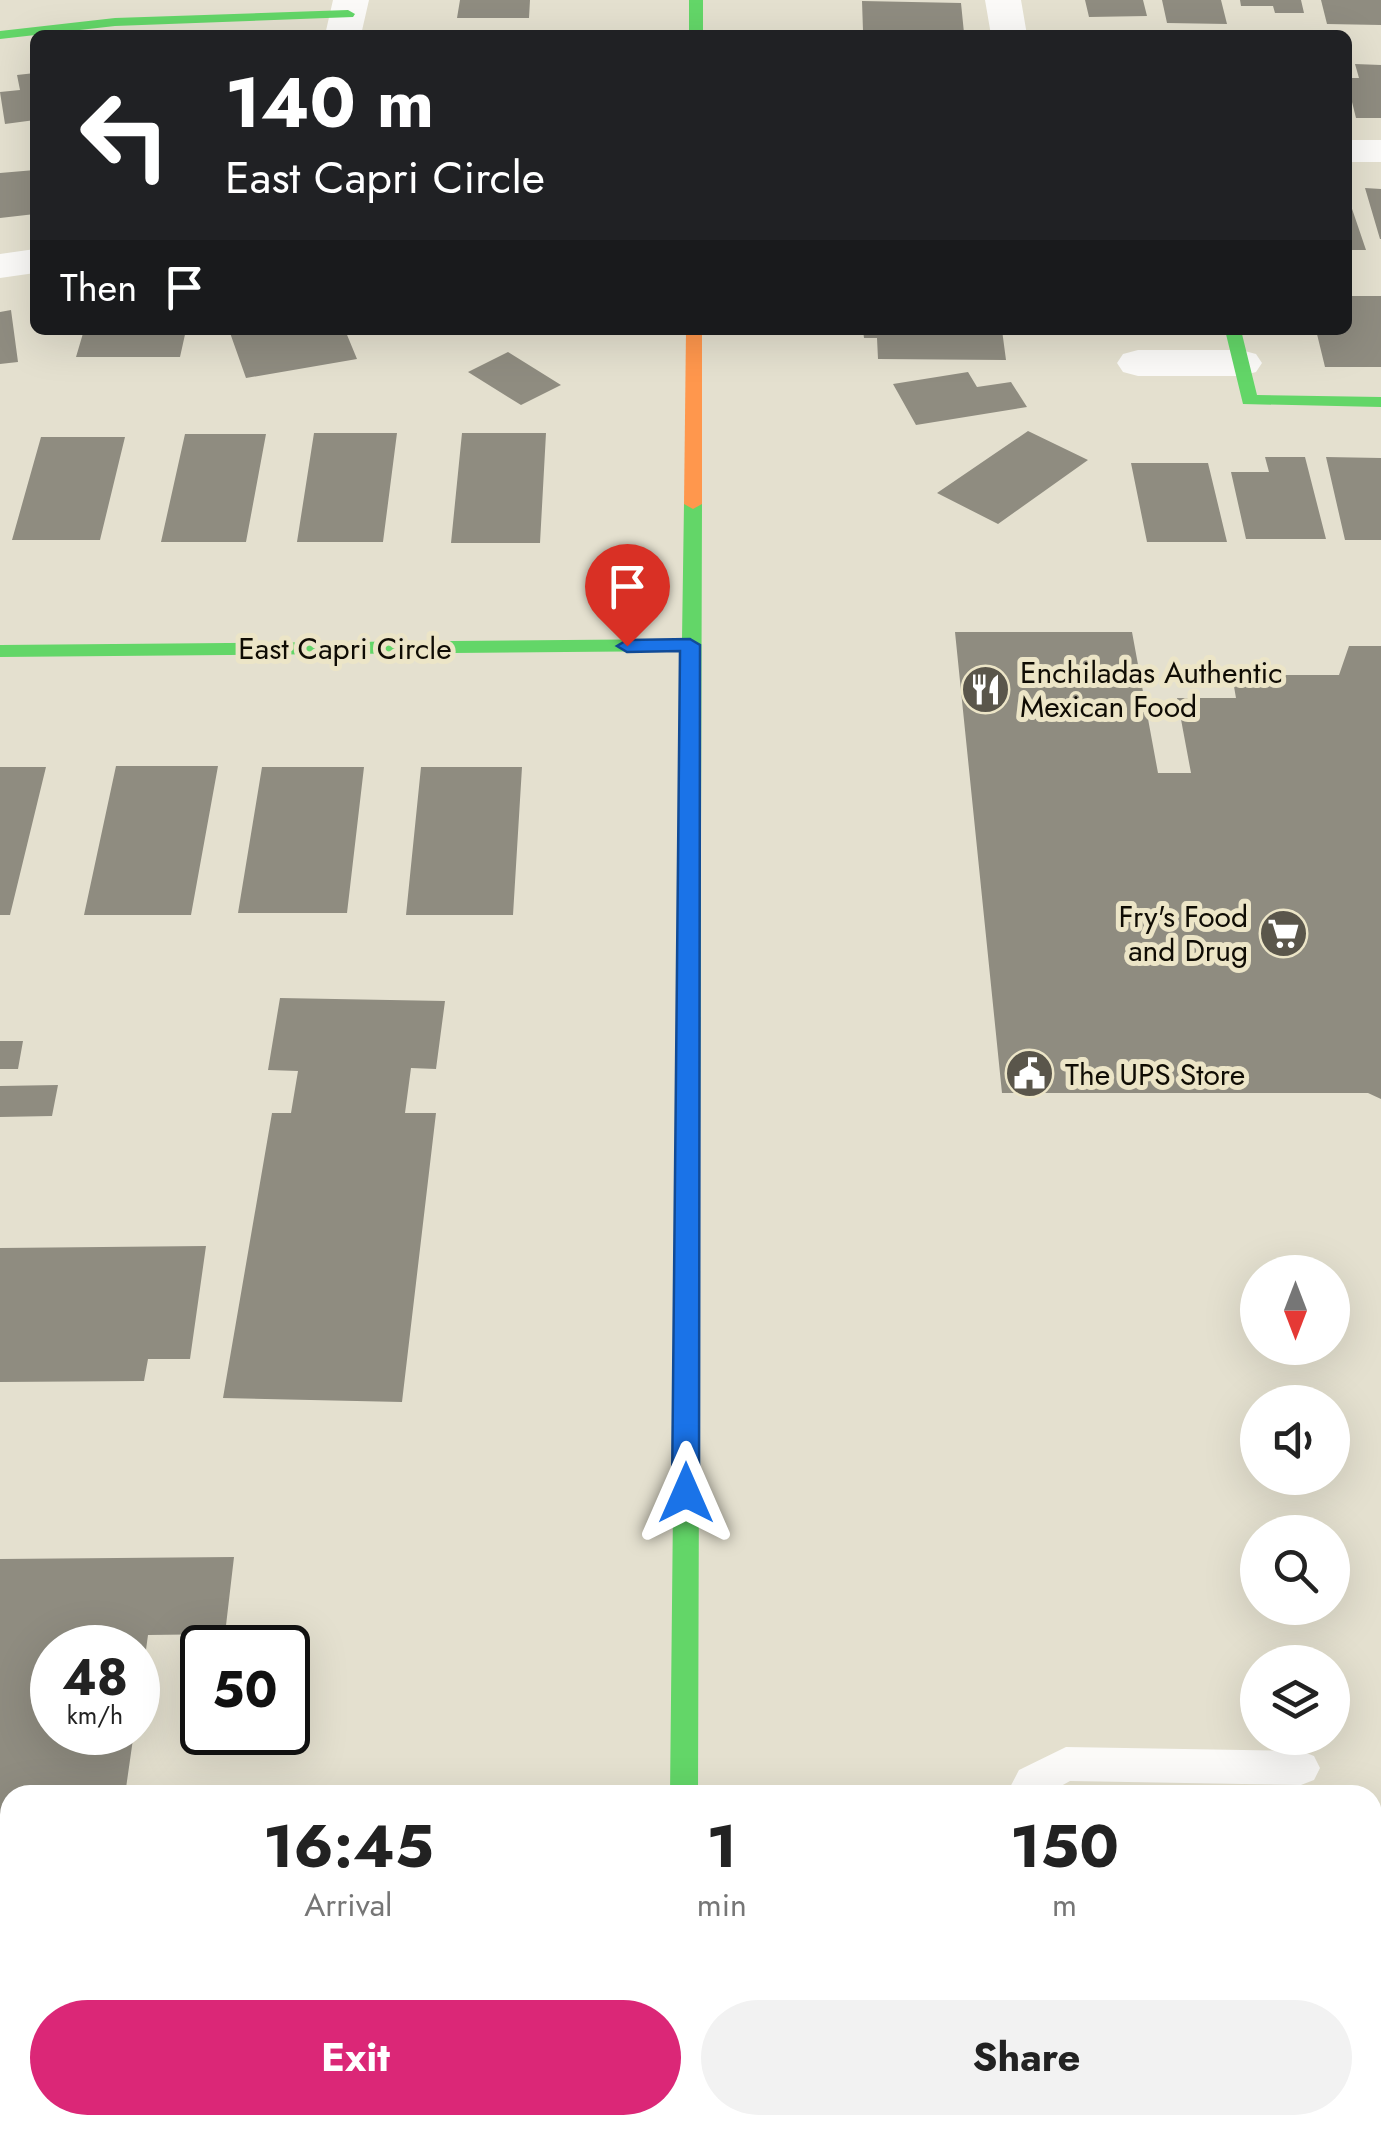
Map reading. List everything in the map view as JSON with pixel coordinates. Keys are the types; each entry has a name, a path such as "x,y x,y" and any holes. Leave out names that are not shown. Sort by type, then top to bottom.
{"main road":[{"path":"696,0 696,30"},
{"path":"44,30 115,22 347,16"},
{"path":"0,35 30,32"},
{"path":"684,1785 694,335"},
{"path":"1241,365 1381,402"},
{"name":"East Capri Circle","path":"0,651 690,645"}],"street":[{"path":"1003,0 1008,30"},
{"path":"1352,151 1381,151"},
{"path":"0,266 30,262"},
{"path":"1138,364 1241,365"}],"lane":[{"path":"1030,1785 1066,1764 1301,1768"}],"building":[{"path":"460,0 530,0 529,18 457,18"},
{"path":"1085,0 1143,0 1147,16 1089,17"},
{"path":"1162,0 1221,0 1227,24 1167,23"},
{"path":"1240,0 1301,0 1304,13 1275,13 1273,6 1241,6"},
{"path":"1321,0 1381,0 1381,25 1327,24"},
{"path":"862,1 961,3 964,30 863,30"},
{"path":"1355,64 1381,65 1381,118 1356,118 1352,78 1359,78"},
{"path":"30,74 30,121 5,124 0,92 20,90 17,75"},
{"path":"30,170 30,215 0,218 0,173"},
{"path":"1365,188 1381,189 1381,239 1380,239"},
{"path":"1352,209 1366,250 1352,250"},
{"path":"1352,296 1381,296 1381,367 1325,367 1317,335 1352,335"},
{"path":"11,310 18,362 0,364 0,312"},
{"path":"83,335 185,335 180,357 76,357"},
{"path":"231,335 347,335 357,359 246,378"},
{"path":"864,335 1003,335 1006,360 878,359 877,338"},
{"path":"508,352 561,385 521,405 468,372"},
{"path":"968,372 977,387 1011,382 1027,407 916,425 893,384"},
{"path":"1028,431 1088,460 998,524 937,493"},
{"path":"314,433 397,433 383,542 297,542"},
{"path":"462,433 546,433 540,543 451,543"},
{"path":"185,434 266,434 246,542 161,542"},
{"path":"41,437 125,437 100,540 12,540"},
{"path":"1265,457 1305,457 1326,539 1246,539 1231,472 1269,472"},
{"path":"1326,457 1381,458 1381,540 1345,540"},
{"path":"1131,463 1208,463 1227,542 1147,542"},
{"path":"955,632 1132,632 1158,773 1191,773 1177,698 1236,698 1232,675 1339,675 1349,646 1381,646 1381,1099 1368,1093 1002,1093"},
{"path":"116,766 218,766 191,915 84,915"},
{"path":"0,767 46,767 10,915 0,915"},
{"path":"262,767 364,767 347,913 238,913"},
{"path":"421,767 522,767 513,915 406,915"},
{"path":"280,998 445,1001 436,1069 411,1068 405,1113 436,1113 402,1402 223,1398 272,1113 291,1113 298,1071 268,1070"},
{"path":"0,1041 23,1041 18,1069 0,1069"},
{"path":"58,1085 52,1116 0,1117 0,1086"},
{"path":"206,1246 190,1359 148,1359 144,1381 0,1382 0,1248"},
{"path":"234,1557 226,1625 180,1625 180,1635 160,1635 160,1625 30,1625 30,1755 131,1755 126,1785 0,1785 0,1559"}],"traffic: fast":[{"path":"696,0 696,30"},
{"path":"44,30 115,22 348,14"},
{"path":"0,35 30,32"},
{"path":"1234,335 1249,400 1381,402"},
{"path":"684,1785 693,504"},
{"path":"0,651 690,645"}],"traffic: slow":[{"path":"693,504 694,335"}],"place":[{"name":"Enchiladas Authentic Mexican Food","path":"985,689"},
{"name":"Fry's Food and Drug","path":"1283,933"},
{"name":"The UPS Store","path":"1030,1074"}],"route":[{"path":"627,646 690,645 686,1493"}]}
